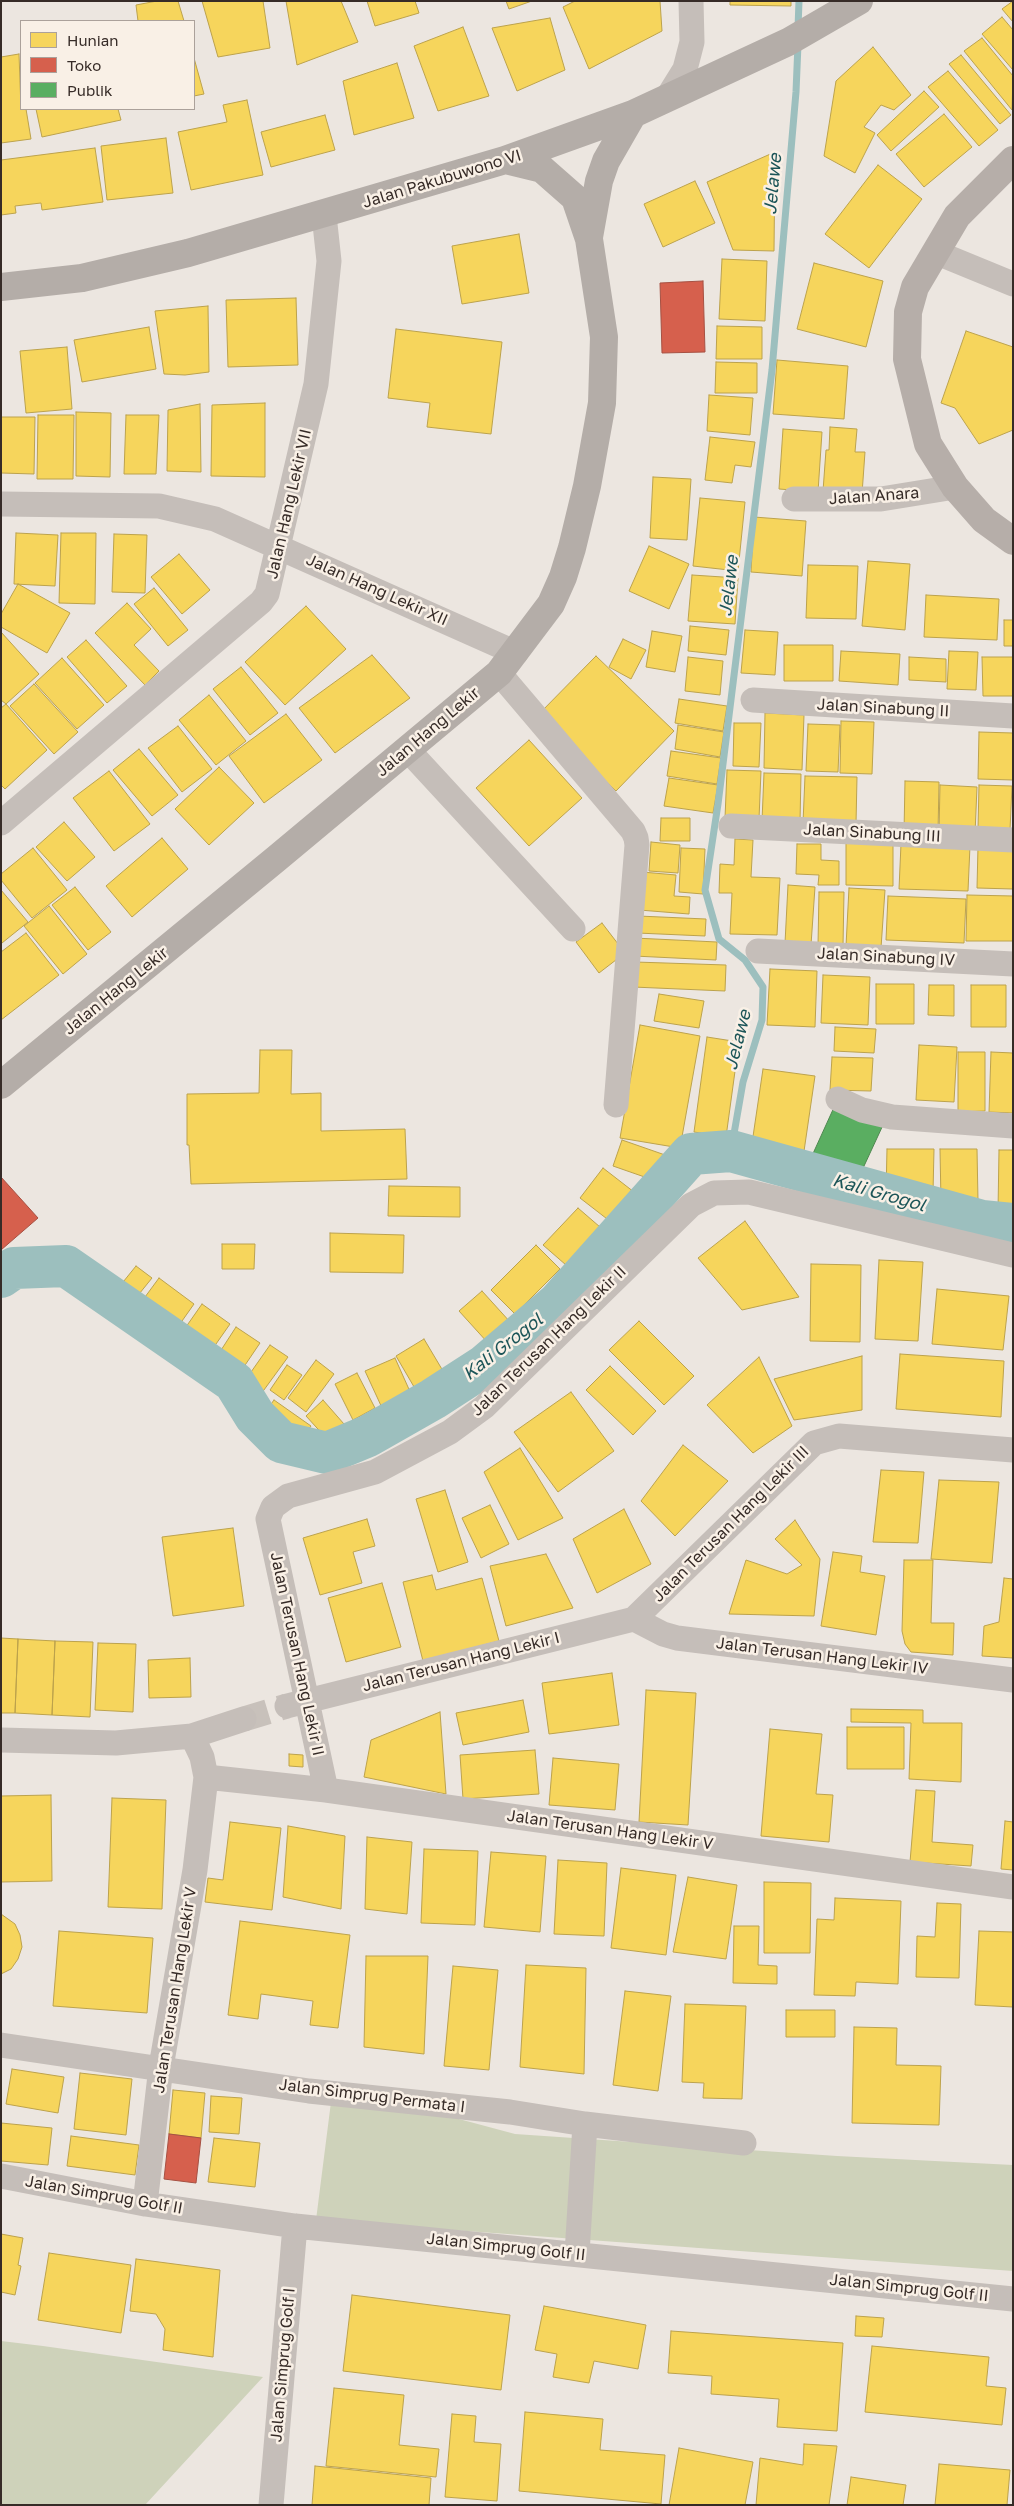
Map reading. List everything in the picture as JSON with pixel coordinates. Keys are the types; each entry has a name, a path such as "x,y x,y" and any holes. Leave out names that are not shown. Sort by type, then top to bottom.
{"main road":[{"name":"Jalan Pakubuwono VI","path":"1,286 82,278 188,253 324,215 505,160 633,114 788,42 859,1"},
{"name":"Jalan Hang Lekir","path":"589,239 599,181 606,161 633,114"},
{"name":"Jalan Hang Lekir","path":"1,1085 499,673 516,653 551,604 563,577 587,486 602,403 604,337 589,239 574,198 542,170 505,160"}],"street":[{"path":"667,98 685,69 692,42 691,1"},
{"path":"1013,160 957,216 916,287 908,312 907,359 928,444 955,488 984,520 1013,541"},
{"name":"Jalan Hang Lekir VII","path":"1,823 261,602 270,585 280,546 316,384 328,261 324,215"},
{"path":"935,252 1013,284"},
{"name":"Jalan Anara","path":"794,499 881,499 955,488"},
{"name":"Jalan Hang Lekir XII","path":"1,504 159,506 215,519 280,546 516,653"},
{"path":"499,673 633,832 638,845 616,1105"},
{"name":"Jalan Sinabung II","path":"753,700 1013,716"},
{"path":"408,749 573,929"},
{"name":"Jalan Sinabung III","path":"731,826 1013,840"},
{"name":"Jalan Sinabung IV","path":"758,951 1013,964"},
{"path":"838,1099 862,1110 892,1117 1013,1126"},
{"name":"Jalan Terusan Hang Lekir II","path":"326,1790 297,1703 268,1518 273,1506 288,1496 375,1472 450,1432 484,1407 691,1205 714,1193 749,1192 1013,1255"},
{"name":"Jalan Terusan Hang Lekir III","path":"634,1619 814,1443 839,1436 1013,1450"},
{"name":"Jalan Terusan Hang Lekir I","path":"297,1703 634,1619"},
{"name":"Jalan Terusan Hang Lekir IV","path":"634,1619 663,1634 677,1638 1013,1680"},
{"path":"1,1740 116,1743 192,1736 244,1719"},
{"name":"Jalan Terusan Hang Lekir V","path":"145,2204 160,2067 195,1870 206,1777 202,1757 192,1736"},
{"name":"Jalan Terusan Hang Lekir V","path":"206,1777 326,1790 1013,1887"},
{"name":"Jalan Simprug Permata I","path":"1,2045 160,2067 309,2091 510,2112 585,2124 744,2143"},
{"path":"577,2254 585,2124"},
{"name":"Jalan Simprug Golf II","path":"1,2176 145,2204 295,2226 1013,2298"},
{"name":"Jalan Simprug Golf I","path":"270,2505 295,2226"}],"green space":[{"path":"331,2102 444,2115 515,2134 837,2156 1013,2165 1013,2271 316,2220"},
{"path":"1,2341 263,2377 145,2505 1,2505"}],"building: Hunian":[{"path":"157,1 178,1 184,20 138,20 136,5"},
{"path":"202,1 263,1 270,48 218,57"},
{"path":"286,1 341,1 358,42 297,65"},
{"path":"367,1 415,1 419,13 375,26"},
{"path":"506,1 532,1 509,9"},
{"path":"575,1 660,1 662,31 589,69 563,7"},
{"path":"730,1 791,1 791,6 730,5"},
{"path":"1013,1 1013,22 1002,9"},
{"path":"1002,17 1013,30 1013,70 982,34"},
{"path":"550,18 565,70 517,91 492,28"},
{"path":"463,27 489,96 438,111 414,46"},
{"path":"982,38 1013,76 1012,110 964,51"},
{"path":"873,47 911,95 894,110 881,105 864,127 875,133 855,173 824,156 836,81"},
{"path":"19,54 20,110 26,110 31,139 1,143 1,57"},
{"path":"961,55 1011,115 1000,124 949,64"},
{"path":"195,62 204,94 195,96"},
{"path":"397,63 414,118 354,135 343,81"},
{"path":"948,71 998,130 979,146 928,87"},
{"path":"924,91 939,107 891,151 877,135"},
{"path":"247,100 263,175 191,190 178,132 227,122 223,105"},
{"path":"36,110 118,110 121,120 42,137"},
{"path":"944,114 972,147 924,187 896,154"},
{"path":"325,115 335,150 271,167 261,132"},
{"path":"166,138 173,193 107,200 101,146"},
{"path":"95,148 103,202 42,210 41,203 15,206 16,213 1,215 1,160"},
{"path":"775,152 774,251 733,250 707,182"},
{"path":"878,165 922,199 869,268 825,234"},
{"path":"695,181 715,223 663,247 644,204"},
{"path":"519,234 529,293 462,304 452,246"},
{"path":"722,259 767,261 765,321 719,319"},
{"path":"814,263 883,281 866,347 797,329"},
{"path":"296,298 298,365 228,367 226,300"},
{"path":"208,306 209,372 185,375 164,374 155,311"},
{"path":"717,326 762,327 762,359 716,359"},
{"path":"149,327 156,369 82,382 74,340"},
{"path":"396,329 502,342 491,434 427,427 430,403 388,398"},
{"path":"966,331 1013,347 1013,430 979,444 955,408 941,403"},
{"path":"67,347 72,409 26,413 20,351"},
{"path":"777,360 848,366 844,419 773,414"},
{"path":"716,362 757,363 757,393 715,393"},
{"path":"709,395 753,398 750,435 707,431"},
{"path":"265,403 265,477 211,476 212,405"},
{"path":"200,404 201,472 167,471 168,410"},
{"path":"76,412 111,413 110,477 76,476"},
{"path":"38,415 74,415 73,479 37,479"},
{"path":"126,415 159,415 156,474 124,474"},
{"path":"1,417 35,417 34,474 1,473"},
{"path":"830,427 857,429 855,452 865,452 862,494 823,491 826,450 829,450"},
{"path":"783,429 822,432 818,492 779,489"},
{"path":"710,437 755,442 751,467 735,465 732,483 705,480"},
{"path":"653,477 691,479 687,540 650,538"},
{"path":"700,498 745,502 738,571 693,566"},
{"path":"754,517 806,521 802,576 751,572"},
{"path":"16,533 58,535 55,586 14,584"},
{"path":"61,533 96,533 95,604 59,603"},
{"path":"114,534 147,535 145,593 112,592"},
{"path":"649,546 689,564 669,609 629,591"},
{"path":"179,554 210,590 182,614 151,577"},
{"path":"868,561 910,564 905,630 862,626"},
{"path":"808,565 858,566 856,619 806,618"},
{"path":"692,575 738,578 735,624 688,621"},
{"path":"18,584 70,613 47,653 1,627 1,614"},
{"path":"154,588 188,630 168,646 134,604"},
{"path":"926,595 999,599 997,640 924,637"},
{"path":"127,603 151,629 134,645 159,671 145,685 95,633"},
{"path":"306,606 346,649 285,705 245,662"},
{"path":"1004,620 1013,620 1013,646 1004,646"},
{"path":"690,626 729,630 726,655 688,651"},
{"path":"745,630 778,632 775,675 741,673"},
{"path":"652,631 682,636 675,672 646,667"},
{"path":"1,632 39,674 6,704 1,700"},
{"path":"623,639 646,650 631,679 609,667"},
{"path":"86,640 127,686 107,703 67,657"},
{"path":"784,645 833,645 833,681 784,681"},
{"path":"841,651 900,654 898,685 839,681"},
{"path":"949,651 978,652 976,690 947,689"},
{"path":"372,655 410,698 335,753 299,708"},
{"path":"596,656 674,731 616,791 537,716"},
{"path":"688,657 723,661 720,695 685,691"},
{"path":"909,657 946,659 946,682 909,680"},
{"path":"982,657 1013,657 1013,696 983,696"},
{"path":"62,658 104,705 77,729 35,683"},
{"path":"241,667 278,713 250,735 213,689"},
{"path":"34,684 78,732 54,754 10,706"},
{"path":"209,695 246,741 216,765 179,720"},
{"path":"679,699 727,706 723,731 675,723"},
{"path":"6,704 47,750 5,789 1,785 1,708"},
{"path":"765,713 804,715 802,770 764,768"},
{"path":"286,714 322,760 264,803 229,756"},
{"path":"841,721 874,722 872,774 840,773"},
{"path":"734,723 761,723 759,767 733,766"},
{"path":"808,724 840,725 838,772 806,771"},
{"path":"678,725 724,732 720,757 675,749"},
{"path":"178,726 212,769 182,792 148,748"},
{"path":"979,732 1013,733 1013,780 978,779"},
{"path":"529,740 582,798 529,846 476,788"},
{"path":"139,749 178,795 152,816 113,770"},
{"path":"671,751 721,758 717,784 667,776"},
{"path":"219,767 254,803 209,845 175,809"},
{"path":"727,770 761,771 759,819 725,818"},
{"path":"109,771 150,824 114,851 73,798"},
{"path":"764,773 801,774 800,822 762,821"},
{"path":"805,776 857,777 856,824 803,823"},
{"path":"669,778 718,785 713,813 664,806"},
{"path":"905,781 939,782 938,833 904,832"},
{"path":"940,785 977,787 975,834 939,833"},
{"path":"979,785 1012,786 1010,830 978,829"},
{"path":"661,818 690,818 690,841 660,841"},
{"path":"64,822 95,857 67,881 36,847"},
{"path":"162,838 188,869 132,917 106,886"},
{"path":"735,839 753,840 751,877 780,878 777,935 730,934 732,893 719,893 720,864 734,865"},
{"path":"651,842 680,845 678,873 649,871"},
{"path":"846,843 893,843 893,886 846,885"},
{"path":"797,844 821,844 821,860 839,861 839,885 818,885 819,875 796,874"},
{"path":"901,844 970,846 968,891 899,889"},
{"path":"978,847 1013,847 1013,889 977,888"},
{"path":"33,848 67,890 32,918 1,880 1,874"},
{"path":"681,848 705,849 703,894 679,892"},
{"path":"642,872 676,875 674,896 690,897 689,914 639,910"},
{"path":"788,885 815,887 811,945 785,943"},
{"path":"75,887 111,932 88,950 52,905"},
{"path":"849,888 885,890 881,948 846,946"},
{"path":"1,890 28,922 2,943 1,942"},
{"path":"819,892 844,892 843,946 818,945"},
{"path":"967,895 1013,896 1013,941 966,941"},
{"path":"888,896 966,899 964,943 886,940"},
{"path":"49,906 87,954 63,974 24,926"},
{"path":"638,916 706,919 705,936 637,933"},
{"path":"602,923 625,953 599,973 576,942"},
{"path":"26,933 59,975 1,1020 1,952"},
{"path":"634,938 717,942 716,960 634,956"},
{"path":"635,962 726,965 725,991 633,987"},
{"path":"770,969 817,971 815,1027 767,1025"},
{"path":"823,975 870,977 868,1025 821,1023"},
{"path":"876,984 914,984 914,1024 876,1024"},
{"path":"929,985 954,985 954,1016 928,1015"},
{"path":"971,985 1006,985 1006,1027 971,1027"},
{"path":"659,994 704,1001 699,1028 654,1021"},
{"path":"640,1025 700,1036 680,1148 620,1138"},
{"path":"835,1027 876,1029 874,1053 834,1051"},
{"path":"707,1037 739,1042 726,1137 694,1132"},
{"path":"919,1045 957,1047 954,1102 916,1100"},
{"path":"260,1050 292,1050 291,1094 321,1093 321,1131 405,1129 407,1179 191,1184 189,1145 187,1145 187,1094 259,1093"},
{"path":"958,1052 985,1052 985,1111 958,1112"},
{"path":"991,1052 1013,1053 1013,1113 989,1112"},
{"path":"832,1057 873,1058 871,1091 830,1090"},
{"path":"763,1069 815,1076 803,1158 751,1150"},
{"path":"622,1140 668,1156 659,1182 613,1166"},
{"path":"887,1149 934,1149 933,1193 886,1193"},
{"path":"940,1149 977,1149 978,1201 941,1202"},
{"path":"999,1150 1013,1150 1013,1211 998,1211"},
{"path":"603,1168 634,1192 611,1222 580,1198"},
{"path":"389,1186 460,1187 460,1217 388,1216"},
{"path":"578,1208 600,1227 566,1265 543,1245"},
{"path":"745,1221 799,1297 742,1310 698,1258"},
{"path":"330,1233 404,1235 403,1273 330,1272"},
{"path":"222,1244 255,1244 254,1269 222,1269"},
{"path":"536,1245 560,1269 515,1314 491,1290"},
{"path":"879,1260 923,1262 918,1341 875,1339"},
{"path":"811,1264 861,1265 860,1342 810,1341"},
{"path":"136,1266 152,1278 131,1304 115,1292"},
{"path":"159,1278 194,1304 170,1338 134,1312"},
{"path":"937,1289 1009,1296 1003,1350 932,1344"},
{"path":"482,1291 511,1323 488,1343 459,1311"},
{"path":"202,1304 230,1324 209,1354 181,1334"},
{"path":"639,1321 694,1376 664,1405 609,1350"},
{"path":"236,1327 260,1343 237,1377 214,1361"},
{"path":"424,1339 446,1376 417,1392 396,1356"},
{"path":"270,1345 288,1357 261,1394 244,1382"},
{"path":"900,1354 1004,1361 1001,1417 896,1409"},
{"path":"862,1356 862,1410 794,1420 774,1379"},
{"path":"759,1357 792,1426 753,1453 707,1405"},
{"path":"395,1358 412,1396 383,1410 365,1371"},
{"path":"316,1360 334,1374 306,1412 288,1398"},
{"path":"287,1365 302,1375 284,1400 270,1390"},
{"path":"610,1366 656,1411 633,1435 586,1390"},
{"path":"357,1373 375,1408 353,1420 335,1384"},
{"path":"571,1392 614,1451 558,1492 514,1432"},
{"path":"274,1400 311,1426 298,1444 261,1418"},
{"path":"323,1400 344,1424 327,1439 306,1416"},
{"path":"683,1445 728,1481 675,1536 641,1501"},
{"path":"520,1448 563,1518 518,1540 484,1472"},
{"path":"881,1470 924,1472 918,1543 873,1542"},
{"path":"939,1480 999,1482 992,1563 931,1559"},
{"path":"445,1490 468,1562 438,1572 416,1499"},
{"path":"490,1505 509,1544 481,1558 462,1518"},
{"path":"624,1509 651,1564 597,1593 573,1539"},
{"path":"367,1519 375,1546 353,1552 362,1583 320,1595 303,1538"},
{"path":"795,1520 820,1559 814,1616 729,1614 746,1560 787,1574 802,1565 775,1539"},
{"path":"233,1528 244,1606 173,1616 162,1537"},
{"path":"833,1552 862,1556 860,1572 885,1576 876,1635 821,1626"},
{"path":"546,1554 573,1608 506,1626 490,1566"},
{"path":"904,1560 933,1560 931,1623 954,1623 953,1655 911,1652 905,1644 902,1631"},
{"path":"432,1575 436,1590 482,1578 499,1641 423,1661 403,1582"},
{"path":"1004,1578 1013,1579 1013,1658 982,1656 984,1626 999,1622"},
{"path":"382,1583 401,1647 346,1662 328,1598"},
{"path":"1,1638 18,1639 15,1713 1,1713"},
{"path":"18,1639 55,1641 52,1715 15,1713"},
{"path":"55,1641 93,1642 90,1717 52,1715"},
{"path":"98,1643 136,1644 133,1712 95,1710"},
{"path":"190,1658 191,1697 149,1698 148,1660"},
{"path":"612,1673 619,1725 549,1734 542,1683"},
{"path":"646,1690 696,1693 688,1825 639,1822"},
{"path":"523,1700 529,1732 463,1745 456,1713"},
{"path":"851,1709 923,1710 923,1723 962,1723 961,1782 909,1779 911,1723 851,1722"},
{"path":"440,1712 446,1794 364,1777 371,1740"},
{"path":"847,1727 904,1727 904,1769 847,1769"},
{"path":"770,1729 822,1734 816,1794 833,1795 829,1842 761,1836"},
{"path":"535,1750 539,1794 463,1799 460,1755"},
{"path":"289,1754 303,1755 303,1767 289,1766"},
{"path":"553,1758 619,1764 615,1810 549,1805"},
{"path":"916,1790 935,1791 932,1842 973,1845 971,1866 910,1862"},
{"path":"51,1795 52,1881 1,1882 1,1796"},
{"path":"112,1798 166,1800 162,1909 108,1907"},
{"path":"1005,1821 1013,1822 1013,1870 1001,1869"},
{"path":"230,1822 281,1828 272,1910 205,1902 208,1878 223,1880"},
{"path":"288,1826 345,1836 341,1909 283,1897"},
{"path":"367,1837 412,1842 407,1914 365,1909"},
{"path":"424,1849 478,1851 475,1925 421,1923"},
{"path":"491,1852 546,1856 540,1932 484,1927"},
{"path":"558,1860 607,1863 604,1936 554,1934"},
{"path":"621,1868 676,1875 666,1955 611,1948"},
{"path":"688,1877 737,1885 726,1959 673,1952"},
{"path":"764,1882 811,1883 810,1953 764,1953"},
{"path":"835,1898 901,1901 898,1984 856,1982 855,1996 814,1995 817,1919 834,1920"},
{"path":"937,1903 961,1904 959,1978 916,1977 917,1936 935,1937"},
{"path":"1,1914 15,1924 20,1935 22,1947 18,1959 11,1969 1,1974"},
{"path":"240,1921 350,1935 338,2028 310,2025 313,2001 261,1994 258,2019 228,2015"},
{"path":"734,1926 759,1926 758,1965 777,1966 777,1984 733,1983"},
{"path":"59,1931 153,1938 147,2013 53,2006"},
{"path":"979,1931 1013,1932 1013,2007 975,2005"},
{"path":"366,1956 428,1956 424,2054 364,2047"},
{"path":"526,1965 586,1968 584,2074 520,2067"},
{"path":"453,1966 498,1970 489,2070 444,2066"},
{"path":"625,1991 671,1996 658,2091 613,2085"},
{"path":"685,2004 746,2006 742,2099 703,2098 704,2083 682,2082"},
{"path":"786,2010 835,2010 835,2037 786,2037"},
{"path":"854,2027 897,2028 896,2065 941,2066 939,2125 852,2123"},
{"path":"12,2069 64,2077 58,2113 6,2104"},
{"path":"80,2073 132,2079 126,2135 74,2129"},
{"path":"173,2090 205,2093 201,2138 169,2134"},
{"path":"211,2096 242,2098 239,2134 209,2132"},
{"path":"1,2123 52,2128 48,2165 1,2161"},
{"path":"71,2136 139,2145 135,2175 67,2166"},
{"path":"214,2138 260,2143 255,2187 208,2182"},
{"path":"1,2234 23,2238 18,2265 21,2266 15,2295 1,2292"},
{"path":"49,2253 131,2265 121,2333 38,2320"},
{"path":"136,2259 220,2270 213,2357 163,2350 165,2329 156,2314 130,2311"},
{"path":"352,2295 510,2315 501,2390 343,2371"},
{"path":"544,2306 646,2325 638,2369 594,2361 589,2383 553,2377 557,2354 535,2350"},
{"path":"856,2316 884,2318 882,2337 855,2336"},
{"path":"671,2331 843,2343 837,2431 777,2427 779,2399 711,2394 712,2376 668,2373"},
{"path":"872,2346 989,2357 986,2386 1006,2388 1002,2425 865,2412"},
{"path":"334,2388 404,2395 399,2445 439,2449 436,2477 326,2466"},
{"path":"525,2412 603,2419 600,2450 665,2455 661,2504 519,2491"},
{"path":"452,2414 476,2416 474,2442 501,2444 497,2501 445,2497"},
{"path":"804,2444 837,2446 829,2505 756,2505 760,2458 803,2465"},
{"path":"679,2448 753,2462 745,2505 669,2505"},
{"path":"939,2464 1010,2470 1007,2505 935,2505"},
{"path":"315,2466 431,2478 429,2505 312,2505"},
{"path":"851,2477 906,2485 903,2505 847,2505"}],"building: Toko":[{"path":"703,281 705,352 662,353 660,283"},
{"path":"1,1177 38,1218 1,1250"},
{"path":"169,2134 201,2138 196,2183 164,2179"}],"building: Publik":[{"path":"836,1103 883,1125 858,1179 811,1158"}],"waterway":[{"name":"Jelawe","path":"798,28 799,1"},
{"name":"Jelawe","path":"731,1151 743,1082 762,1020 763,987 745,960 719,939 705,890 718,804 772,370 796,92 798,44"},
{"name":"Kali Grogol","path":"1,1277 14,1268 66,1266 234,1382 255,1416 281,1442 327,1453 368,1436 433,1399 484,1366 558,1303 691,1154 731,1151 982,1221 1013,1224"}],"tunnel":[{"path":"244,1719 287,1706"}]}
